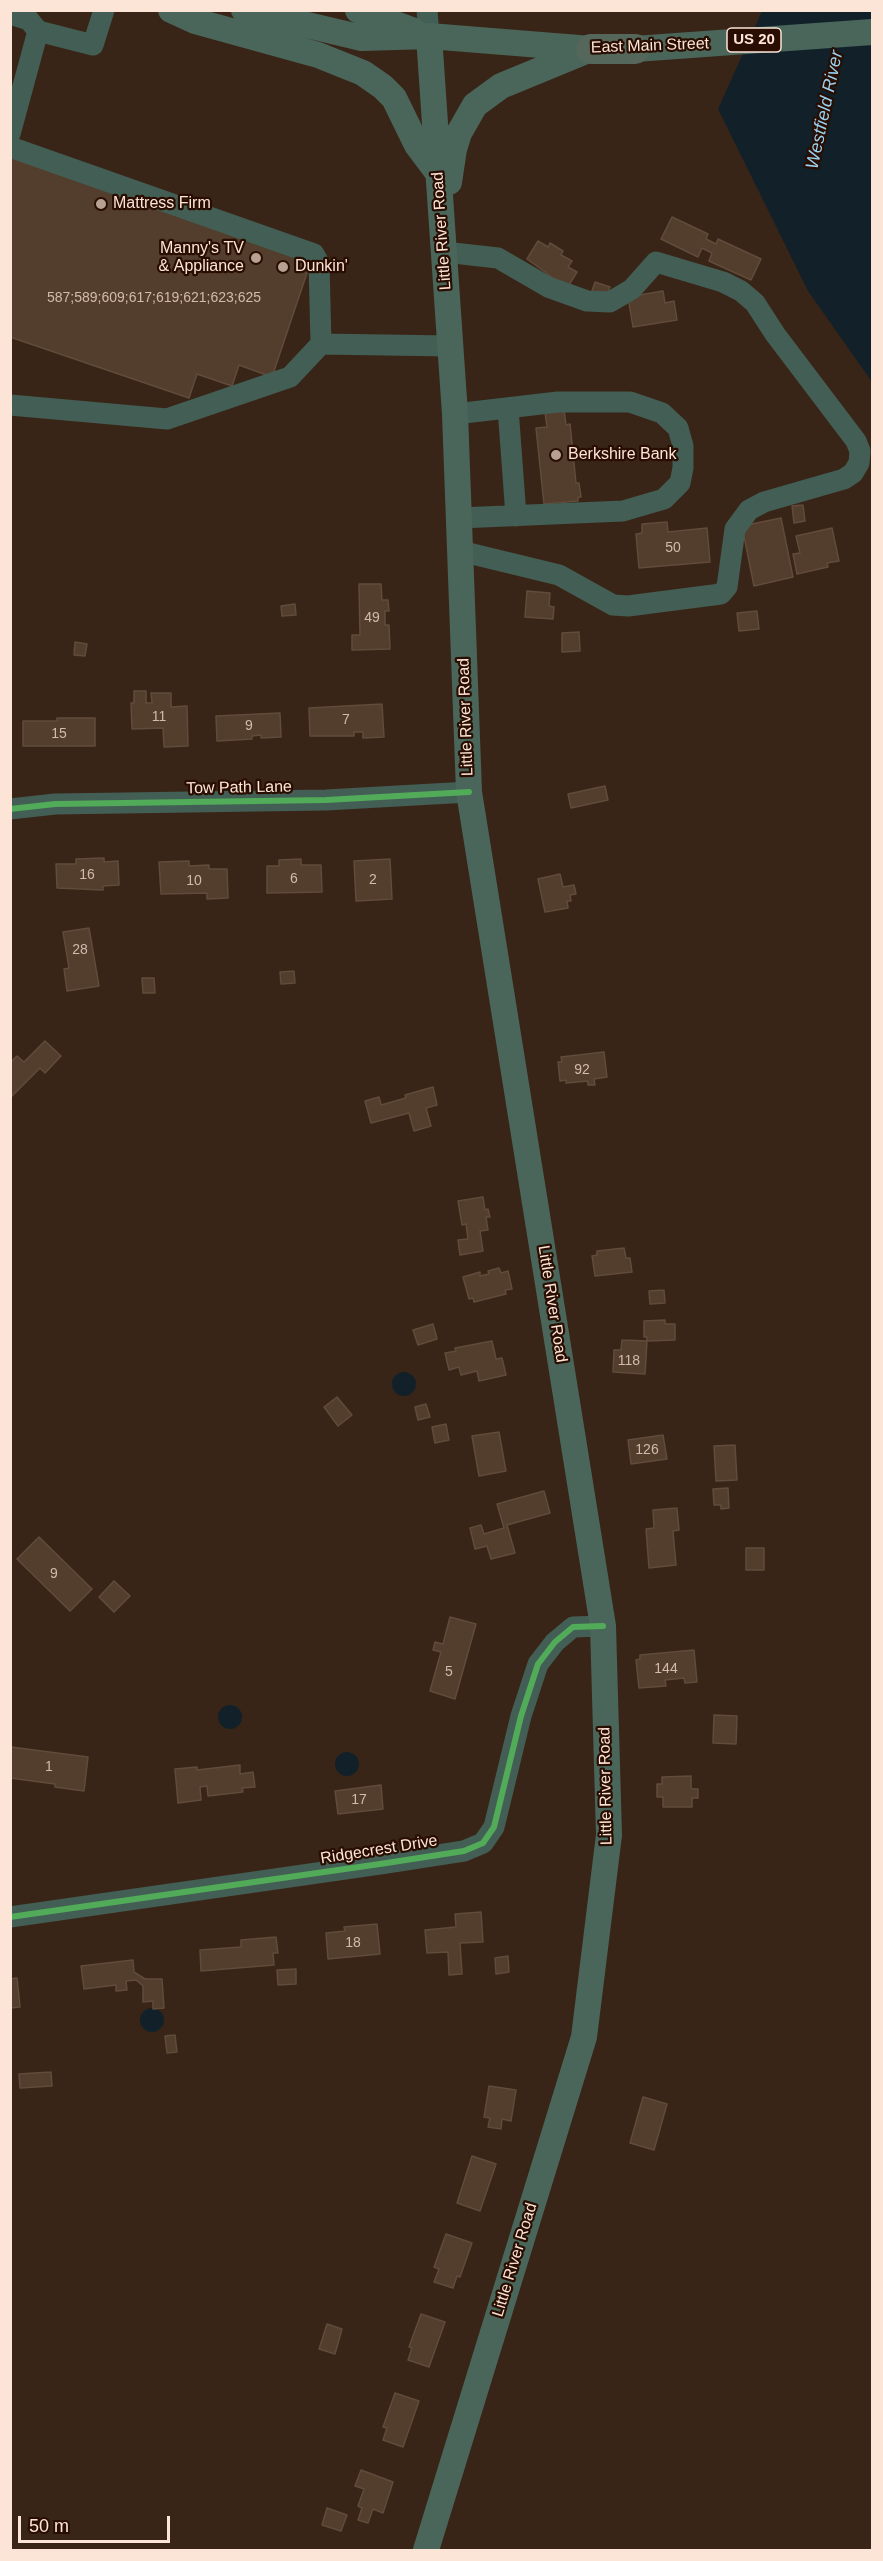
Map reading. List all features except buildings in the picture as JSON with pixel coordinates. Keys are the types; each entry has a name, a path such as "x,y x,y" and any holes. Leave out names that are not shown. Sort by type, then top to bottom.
{"highway":[{"name":"East Main Street","path":"591,49 635,49"}],"main road":[{"path":"171,10 206,24 318,55 363,72 394,98 417,145 438,174"},
{"name":"East Main Street","path":"244,10 362,38 429,36 591,49"},
{"name":"East Main Street","path":"358,10 429,36"},
{"name":"East Main Street","path":"635,49 873,32"},
{"name":"Little River Road","path":"426,2550 584,2037 609,1835 603,1626 469,792 455,414 429,36"},
{"path":"443,239 454,149 465,119 475,105 501,86 591,49"}],"street":[{"path":"10,14 30,20 38,31 93,45 104,10"},
{"path":"427,10 429,36"},
{"path":"10,134 38,31"},
{"path":"10,147 314,254 319,263 321,344 290,376 167,419 10,405"},
{"path":"443,239 498,258 548,287 587,301 609,302 632,289 656,262 723,282 741,291 755,303 775,334 856,441 860,451 859,462 854,473 844,479 764,502 748,510 735,529 728,586 721,594 628,606 613,605 559,575 460,551"},
{"path":"321,344 450,346"},
{"path":"455,414 558,402 630,402 662,413 678,428 683,446 680,483 664,499 623,511 459,518"},
{"path":"508,408 516,516"},
{"name":"Tow Path Lane","path":"10,809 55,804 326,800 469,792"},
{"name":"Ridgecrest Drive","path":"10,1917 464,1851 483,1843 494,1827 521,1716 538,1664 555,1642 573,1627 603,1626"}],"water":[{"name":"Westfield River","path":"762,11 872,11 872,382 808,291 718,109"},
{"path":"404,1372 413,1375 416,1384 413,1393 404,1396 395,1393 392,1384 395,1375"},
{"path":"230,1705 239,1708 242,1717 239,1726 230,1729 221,1726 218,1717 221,1708"},
{"path":"347,1752 356,1755 359,1764 356,1773 347,1776 338,1773 335,1764 338,1755"},
{"path":"152,2008 161,2011 164,2020 161,2029 152,2032 143,2029 140,2020 143,2011"}],"cycle path":[{"path":"10,809 55,804 326,800 469,792"},
{"path":"10,1917 464,1851 483,1843 494,1827 521,1716 538,1664 555,1642 573,1627 603,1626"}],"place":[{"name":"Mattress Firm","path":"101,204"},
{"name":"Manny's TV & Appliance","path":"256,258"},
{"name":"Dunkin'","path":"283,267"},
{"name":"Berkshire Bank","path":"556,455"}]}
